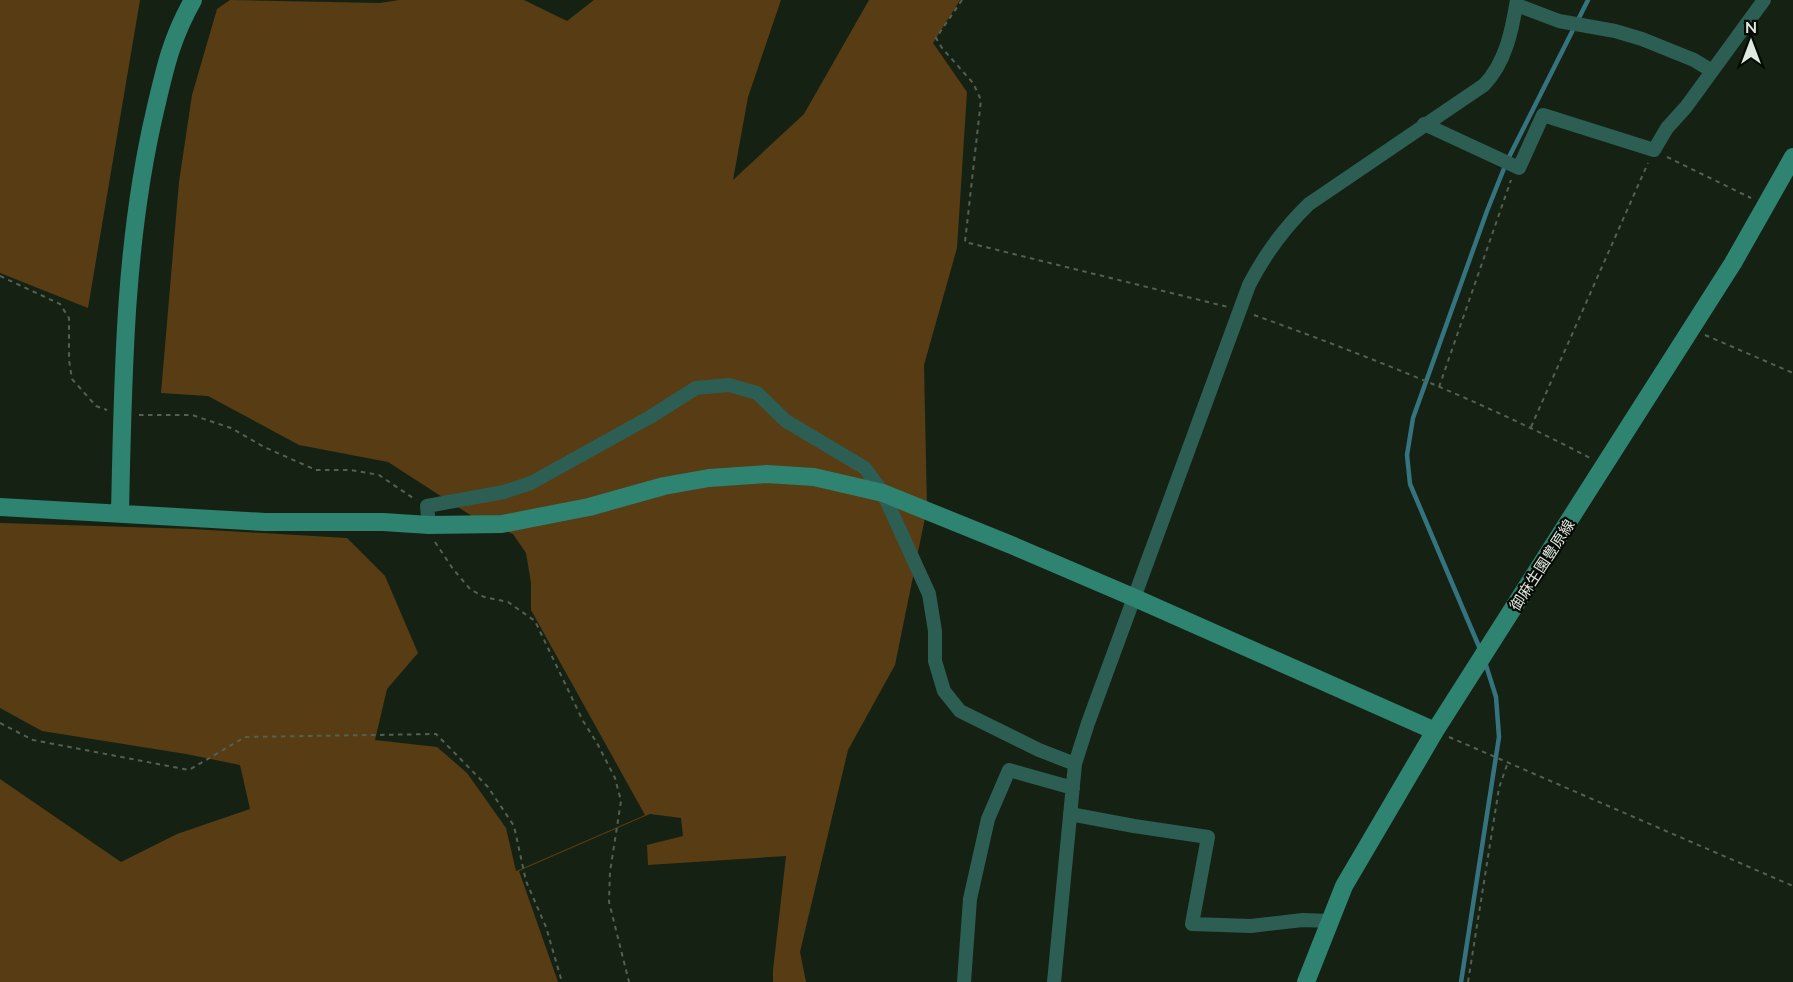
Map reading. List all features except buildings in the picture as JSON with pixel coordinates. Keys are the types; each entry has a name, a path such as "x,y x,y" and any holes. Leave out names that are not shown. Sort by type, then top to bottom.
{"street":[{"path":"120,513 129,275 135,214 151,129 171,47 180,23 194,0"},
{"path":"1424,124 1519,168 1543,116 1654,150 1667,128 1686,107 1764,0"},
{"path":"1054,982 1075,764 1240,310 1259,267 1285,228 1324,192 1484,85 1495,74 1503,55 1517,2 1559,21 1642,39 1694,60 1712,72"},
{"name":"御麻生園豊原線","path":"1306,982 1344,886 1435,731 1692,329 1733,263 1793,157"},
{"path":"429,525 427,506 504,492 531,483 650,417 696,388 729,385 757,393 786,421 865,468 883,493 929,594 935,631 935,661 944,691 960,711 1039,750 1075,764"},
{"path":"0,507 265,522 502,524 589,507 664,486 709,478 767,474 814,477 883,493 1135,598 1435,731"},
{"path":"964,982 972,889 988,819 1010,770 1073,788"},
{"path":"1070,814 1208,837 1192,924 1251,926 1303,920 1330,921"}],"path":[{"path":"962,0 936,38 973,83 981,100 965,243 1240,310 1338,345 1439,387 1530,427 1605,466"},
{"path":"1530,427 1654,150 1765,206"},
{"path":"1439,387 1510,163"},
{"path":"0,276 60,304 69,318 69,360 72,379 96,406 123,414 192,415 231,428 264,447 316,470 351,470 379,475 405,494 427,506"},
{"path":"1692,329 1793,373"},
{"path":"429,525 435,544 470,589 484,597 508,602 535,621 583,721 615,777 621,801 610,872 609,902 629,982"},
{"path":"0,723 33,740 189,770 245,736 436,734 488,787 514,826 526,881 546,927 562,982"},
{"path":"1435,731 1793,886"},
{"path":"1468,982 1498,788 1506,762"}],"shaded area":[{"path":"0,0 140,0 88,308 0,273"},
{"path":"230,0 380,3 399,0 524,0 567,21 594,0 781,0 748,97 733,180 804,114 869,0 960,0 933,43 967,92 957,248 924,365 927,508 895,665 848,750 800,952 806,982 773,982 786,856 648,865 647,845 683,836 681,818 650,814 519,871 558,982 0,982 0,779 121,862 177,834 250,809 240,765 42,731 0,708 0,523 192,529 347,538 385,576 418,653 387,689 375,740 437,747 467,773 506,828 516,871 645,815 531,610 531,583 526,553 513,534 478,520 388,462 299,445 208,396 161,393 179,182 192,95 217,9"}],"waterway":[{"path":"1480,649 1410,484 1407,455 1413,418 1507,161 1588,0"},
{"path":"1461,982 1499,737 1496,697 1485,662"}]}
